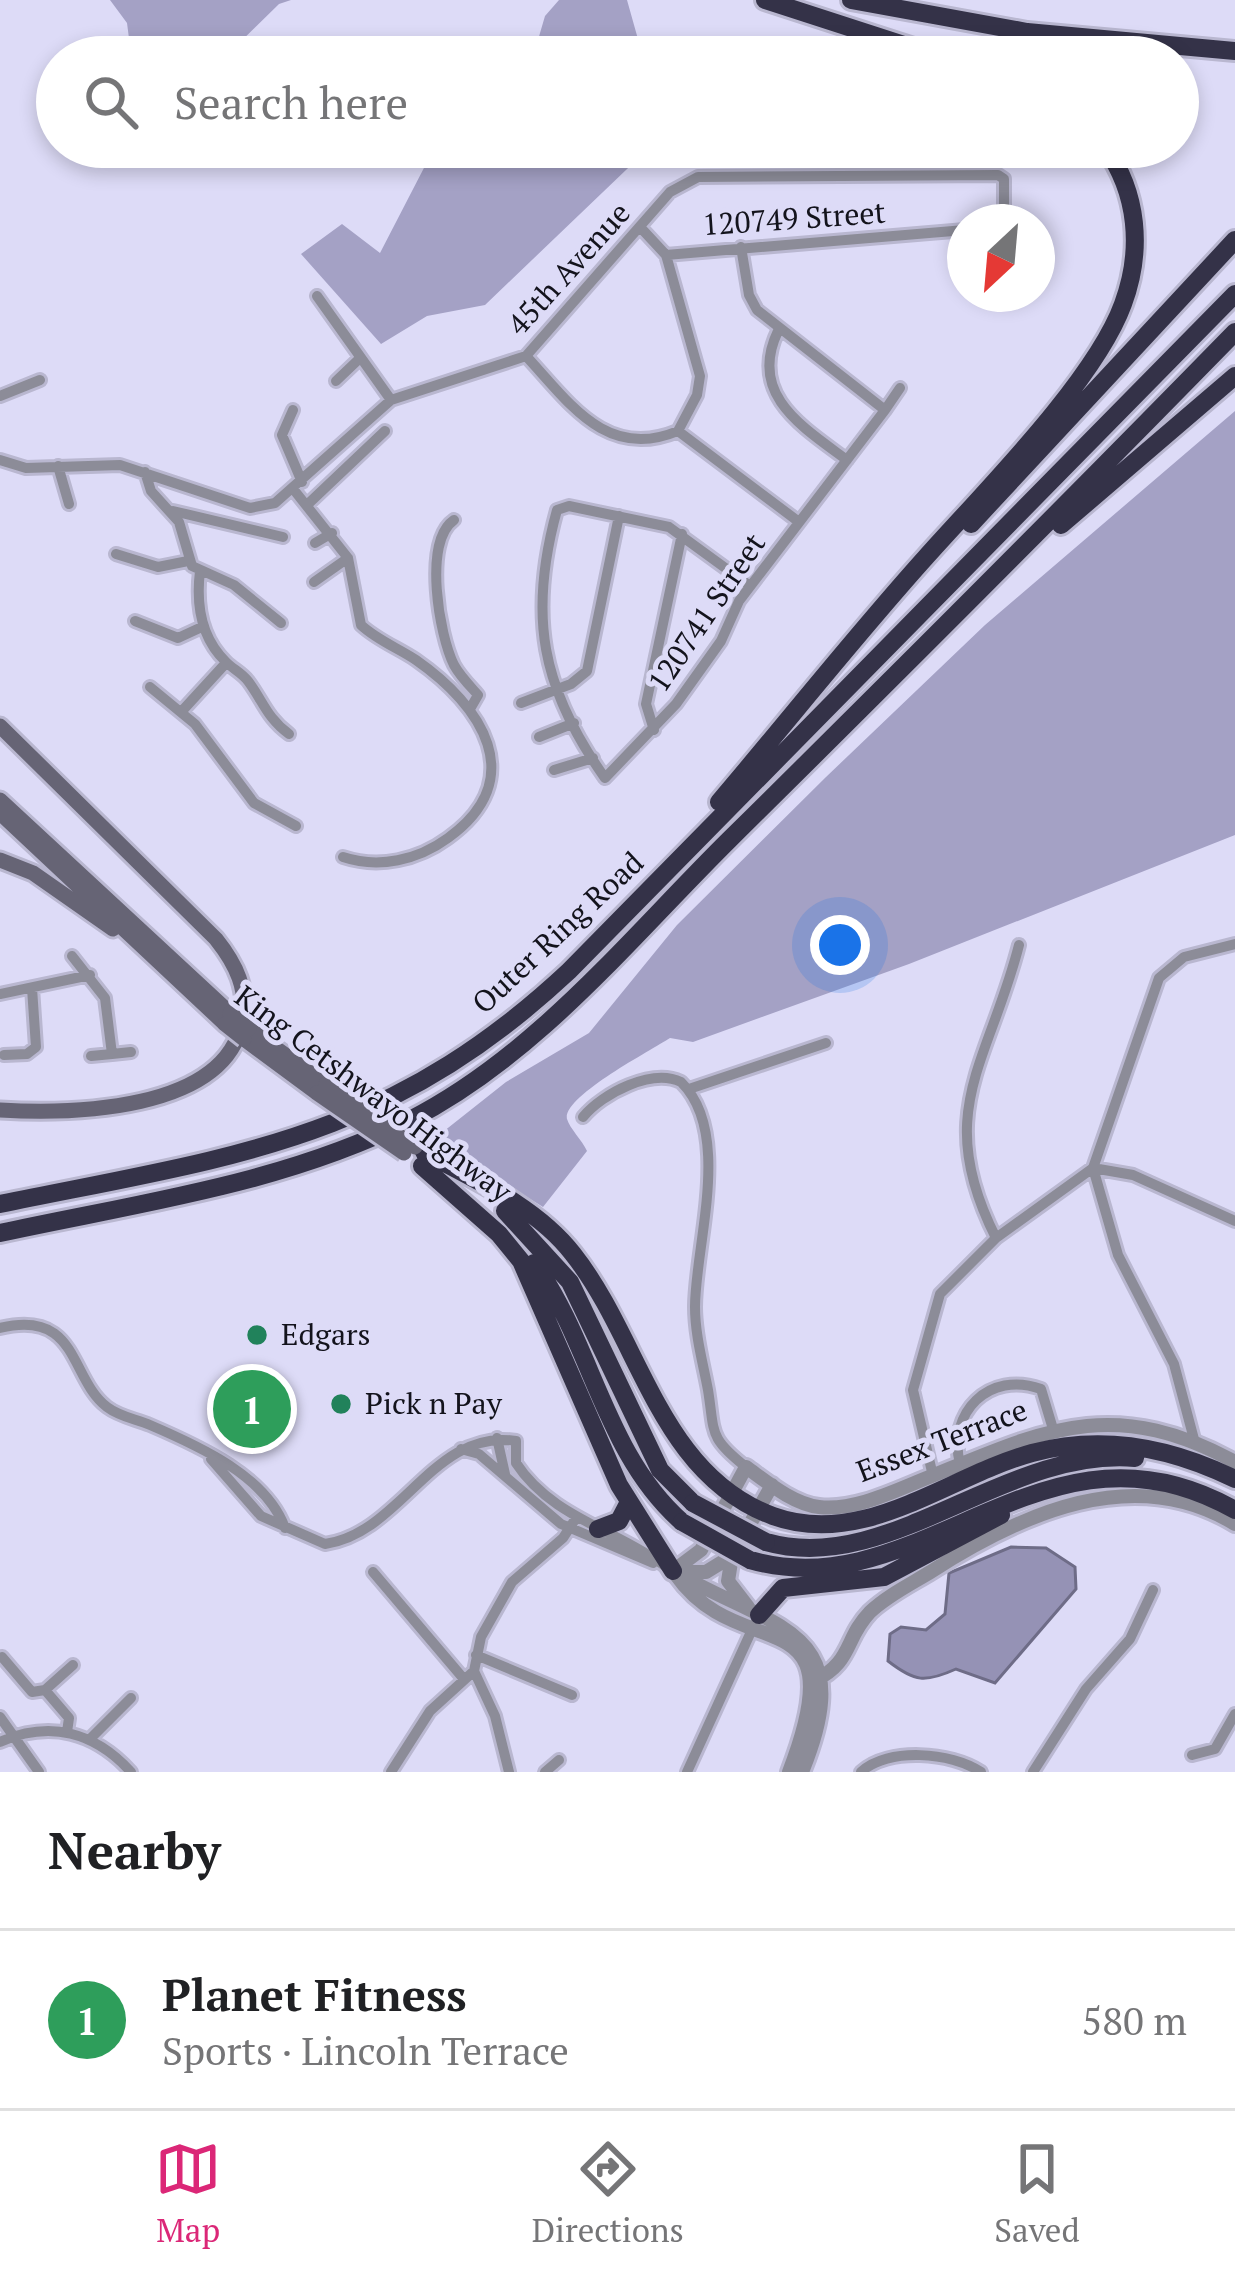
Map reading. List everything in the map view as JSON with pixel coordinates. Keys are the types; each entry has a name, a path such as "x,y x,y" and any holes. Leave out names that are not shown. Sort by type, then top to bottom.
{"highway":[{"path":"765,0 876,36"},
{"path":"851,0 1071,36"},
{"path":"1199,48 1235,51"},
{"path":"628,912 1079,376 1115,320 1130,277 1135,224 1132,200 1116,168"},
{"path":"834,665 1090,401 1235,241"},
{"name":"Outer Ring Road","path":"0,1204 253,1151 373,1109 498,1033 628,912 1235,294"},
{"name":"Outer Ring Road","path":"0,1233 297,1166 385,1132 462,1090 564,1006 925,649 1235,332"},
{"path":"925,649 1235,376"},
{"path":"1150,448 1235,388"},
{"path":"416,1154 525,1211 573,1253 671,1431 732,1494 759,1510 808,1525 845,1523 1006,1462 1075,1445 1168,1453 1235,1482"},
{"path":"416,1154 499,1234 530,1277 628,1502 673,1571"},
{"name":"King Cetshwayo Highway","path":"416,1154 502,1208 557,1264 593,1325 660,1470 693,1503 766,1542 800,1548 862,1540 1006,1480 1067,1461 1157,1460 1235,1482"},
{"name":"King Cetshwayo Highway","path":"416,1154 503,1228 535,1264 576,1336 625,1453 652,1492 682,1522 741,1558 794,1567 849,1563 1054,1485 1139,1478 1185,1488 1235,1510"},
{"path":"755,1617 783,1588 865,1582 897,1573 1054,1485"},
{"path":"598,1529 621,1519 628,1502"}],"main road":[{"path":"0,1110 126,1103 186,1088 226,1058 236,1044 245,1007 239,975 216,939 3,731"},
{"name":"King Cetshwayo Highway","path":"3,804 159,962 246,1034 416,1154"},
{"name":"King Cetshwayo Highway","path":"3,804 227,1018"},
{"path":"0,860 44,880 159,962"}],"street":[{"name":"45th Avenue","path":"0,460 26,468 106,464 145,472 250,508 275,503 392,400 526,356 674,188 698,177 1002,176 1003,204"},
{"name":"120749 Street","path":"640,227 666,255 947,231"},
{"path":"741,247 748,296 778,331 884,410"},
{"path":"526,356 576,414 596,429 652,440 678,431 694,404 700,376 666,255"},
{"path":"317,296 358,360 392,400"},
{"path":"778,331 768,374 779,405 847,460"},
{"path":"336,381 358,360"},
{"path":"0,396 40,380"},
{"name":"120741 Street","path":"592,758 605,778 654,730 716,648 750,586 900,388"},
{"path":"293,410 282,435 298,486 349,558 361,625 440,678 470,709 492,771 490,790 476,816 439,845 407,858 365,863 343,857"},
{"path":"308,504 385,431"},
{"path":"678,431 799,523"},
{"path":"58,466 69,504"},
{"path":"145,472 151,490 173,511 188,561 200,572 240,588 281,623"},
{"path":"554,770 592,758 545,663 538,605 561,506 682,534 750,586"},
{"path":"173,511 283,537"},
{"path":"521,703 582,677 590,666 619,516"},
{"path":"454,520 440,538 437,577 452,660 478,695 470,709"},
{"path":"315,544 332,533"},
{"path":"654,730 646,704 682,534"},
{"path":"116,554 158,567 188,561"},
{"path":"314,582 349,558"},
{"path":"200,572 204,626 226,663 246,678 271,720 289,734"},
{"path":"135,621 178,638 204,626"},
{"path":"182,711 226,663"},
{"path":"150,687 182,711 254,803 296,826"},
{"path":"539,737 574,723"},
{"path":"1195,1443 1174,1364 1118,1256 1093,1168 1159,978 1184,957 1235,944"},
{"path":"996,1238 974,1176 964,1116 968,1089 1019,945"},
{"path":"72,956 108,1006 112,1054"},
{"path":"0,994 90,975"},
{"path":"4,1055 27,1054 37,1047 32,988"},
{"path":"689,1089 826,1043"},
{"path":"92,1056 131,1052"},
{"path":"584,1117 598,1102 658,1076 676,1079 689,1089 710,1183 695,1312 709,1423 716,1442 746,1468 701,1550 673,1571"},
{"path":"933,1476 915,1405 917,1362 940,1294 996,1238 1093,1168 1133,1174 1235,1221"},
{"path":"0,1328 28,1326 54,1336 74,1352 108,1408 245,1476 274,1504 285,1528"},
{"path":"960,1464 954,1443 958,1420 974,1400 992,1392 1037,1386 1043,1391 1053,1429"},
{"name":"Essex Terrace","path":"746,1468 811,1506 830,1508 861,1502 1053,1429 1122,1427 1195,1443 1235,1462"},
{"path":"211,1459 261,1516 318,1543 352,1537 461,1449 497,1438 516,1442 521,1471 569,1521 639,1545 673,1571 706,1572 741,1558"},
{"path":"497,1438 498,1459 507,1477"},
{"path":"461,1449 479,1454 569,1521 792,1634 812,1654 822,1721 802,1772"},
{"path":"755,1617 728,1581 772,1485"},
{"path":"789,1772 818,1679 840,1666 863,1620 976,1543 1046,1511 1087,1499 1127,1496 1191,1504 1235,1524"},
{"path":"261,1516 274,1504"},
{"path":"391,1772 430,1711 469,1674 502,1598 569,1521"},
{"path":"374,1572 469,1674 495,1716 509,1772"},
{"path":"1033,1772 1086,1689 1130,1639 1153,1590"},
{"path":"687,1772 755,1617"},
{"path":"476,1654 572,1694"},
{"path":"2,1657 32,1692 45,1690 73,1665"},
{"path":"45,1690 69,1718 68,1732"},
{"path":"91,1738 131,1698"},
{"path":"1192,1756 1215,1749 1235,1714"},
{"path":"0,1718 39,1772"},
{"path":"0,1742 14,1736 68,1732 91,1738 131,1772"},
{"path":"860,1772 873,1762 899,1758 951,1758 981,1772"},
{"path":"545,1772 559,1760"}],"shaded area":[{"path":"110,0 291,0 279,4 246,36 129,36 127,23"},
{"path":"559,0 627,0 637,36 539,36 545,16"},
{"path":"424,168 628,168 485,305 427,316 381,344 301,254 342,224 380,253"},
{"path":"1235,411 1235,835 909,964 693,1042 670,1038 592,1087 569,1110 567,1119 587,1151 543,1207 434,1139 506,1082 589,1033 677,925 826,777 985,625"},
{"path":"1011,1547 1046,1548 1075,1567 1076,1589 995,1683 956,1669 921,1678 888,1661 890,1634 901,1627 926,1630 945,1614 949,1573"}],"place":[{"name":"Edgars","path":"257,1335"},
{"name":"Pick n Pay","path":"341,1404"},
{"name":"Planet Fitness","path":"252,1409"}]}
